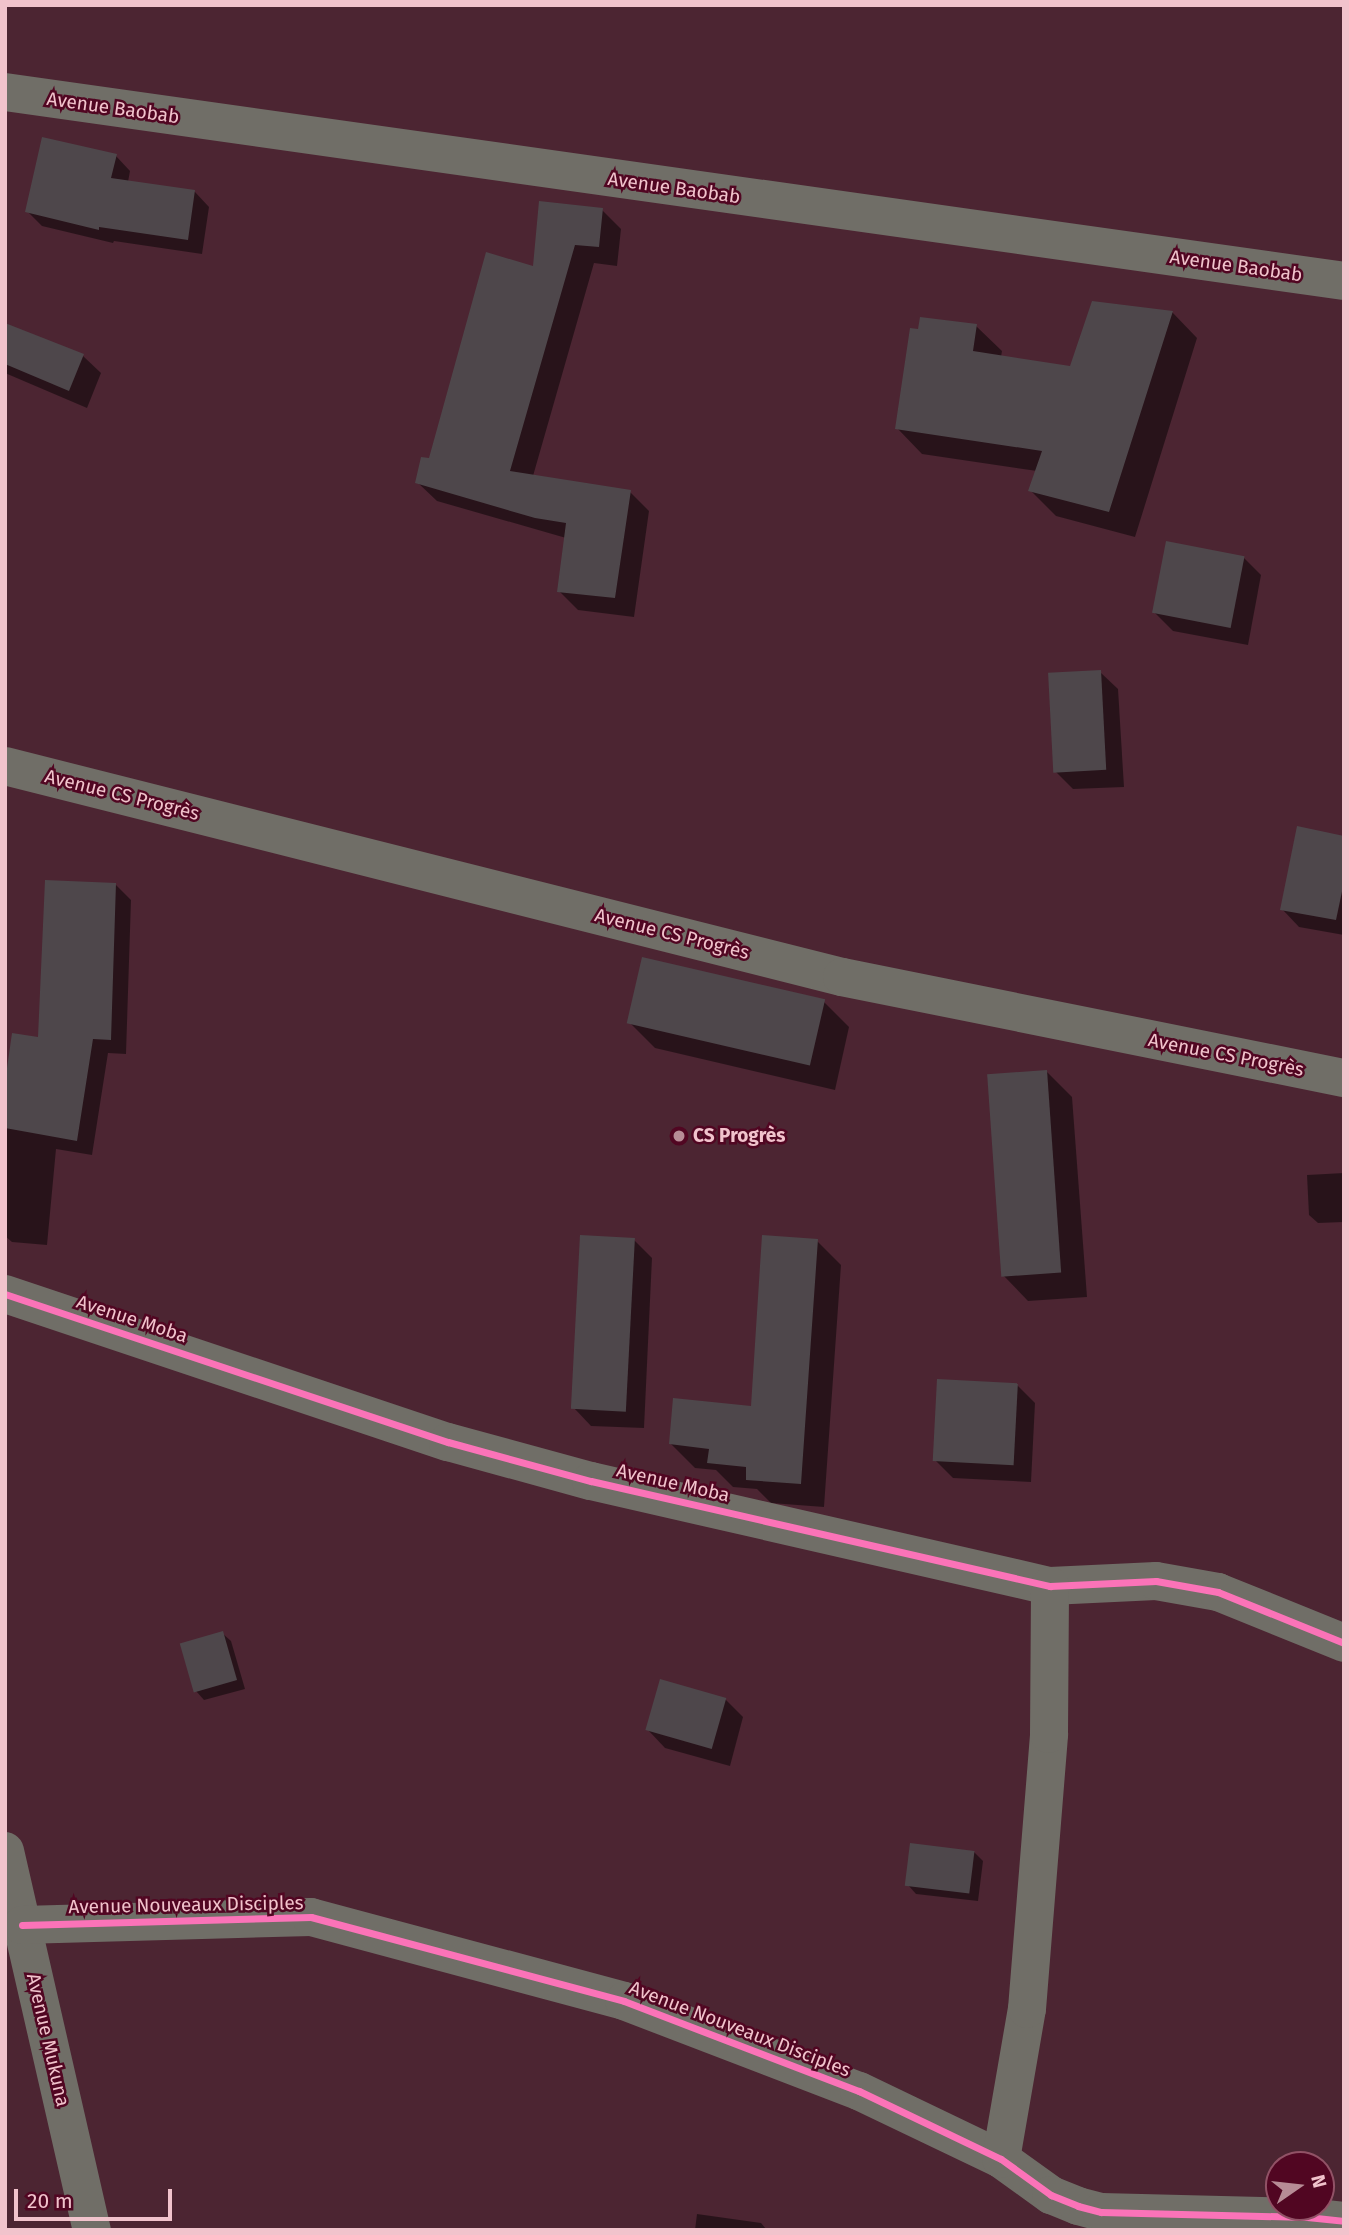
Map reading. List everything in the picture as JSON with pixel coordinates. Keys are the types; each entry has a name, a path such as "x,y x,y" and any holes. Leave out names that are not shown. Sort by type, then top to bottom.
{"street":[{"name":"Avenue Baobab","path":"5,92 1344,281"},
{"name":"Avenue CS Progrès","path":"5,766 842,977 1344,1078"},
{"name":"Avenue Moba","path":"5,1294 447,1442 592,1481 1050,1586 1156,1581 1218,1592 1344,1643"},
{"path":"1001,2159 1027,2009 1049,1734 1050,1586"},
{"name":"Avenue Mukuna","path":"5,1851 92,2230"},
{"name":"Avenue Nouveaux Disciples","path":"22,1925 311,1917 624,2001 859,2091 1001,2159 1051,2195 1101,2212 1307,2217 1344,2221"}],"building":[{"path":"42,137 117,154 111,178 195,190 188,240 99,227 99,230 25,212"},
{"path":"539,201 603,208 599,247 575,245 510,471 631,490 615,598 557,592 566,523 535,518 415,483 421,457 429,458 486,252 533,266"},
{"path":"1092,301 1173,311 1109,512 1028,491 1042,451 895,429 910,328 918,329 920,317 977,324 973,351 1070,366"},
{"path":"5,323 84,354 69,391 5,364"},
{"path":"1166,541 1245,556 1231,628 1152,613"},
{"path":"1101,670 1106,770 1053,773 1048,673"},
{"path":"1297,826 1344,836 1344,882 1336,920 1280,910"},
{"path":"45,880 116,883 111,1040 93,1039 77,1141 5,1128 5,1082 12,1033 38,1037"},
{"path":"642,957 825,999 810,1066 627,1023"},
{"path":"1047,1070 1061,1273 1001,1277 987,1074"},
{"path":"580,1235 635,1238 626,1412 571,1409"},
{"path":"762,1235 818,1239 801,1484 746,1480 746,1467 707,1463 709,1449 669,1444 673,1398 751,1406"},
{"path":"937,1379 1018,1383 1014,1465 933,1461"},
{"path":"223,1631 237,1680 194,1692 180,1643"},
{"path":"660,1679 726,1698 712,1749 645,1730"},
{"path":"910,1843 975,1851 969,1894 905,1886"}],"cycle path":[{"path":"5,1294 448,1442 591,1481 1050,1586 1156,1581 1218,1592 1344,1643"},
{"path":"22,1925 311,1917 624,2001 859,2091 1001,2159 1051,2195 1078,2206 1101,2212 1307,2217 1344,2221"}],"place":[{"name":"CS Progrès","path":"679,1136"}]}
